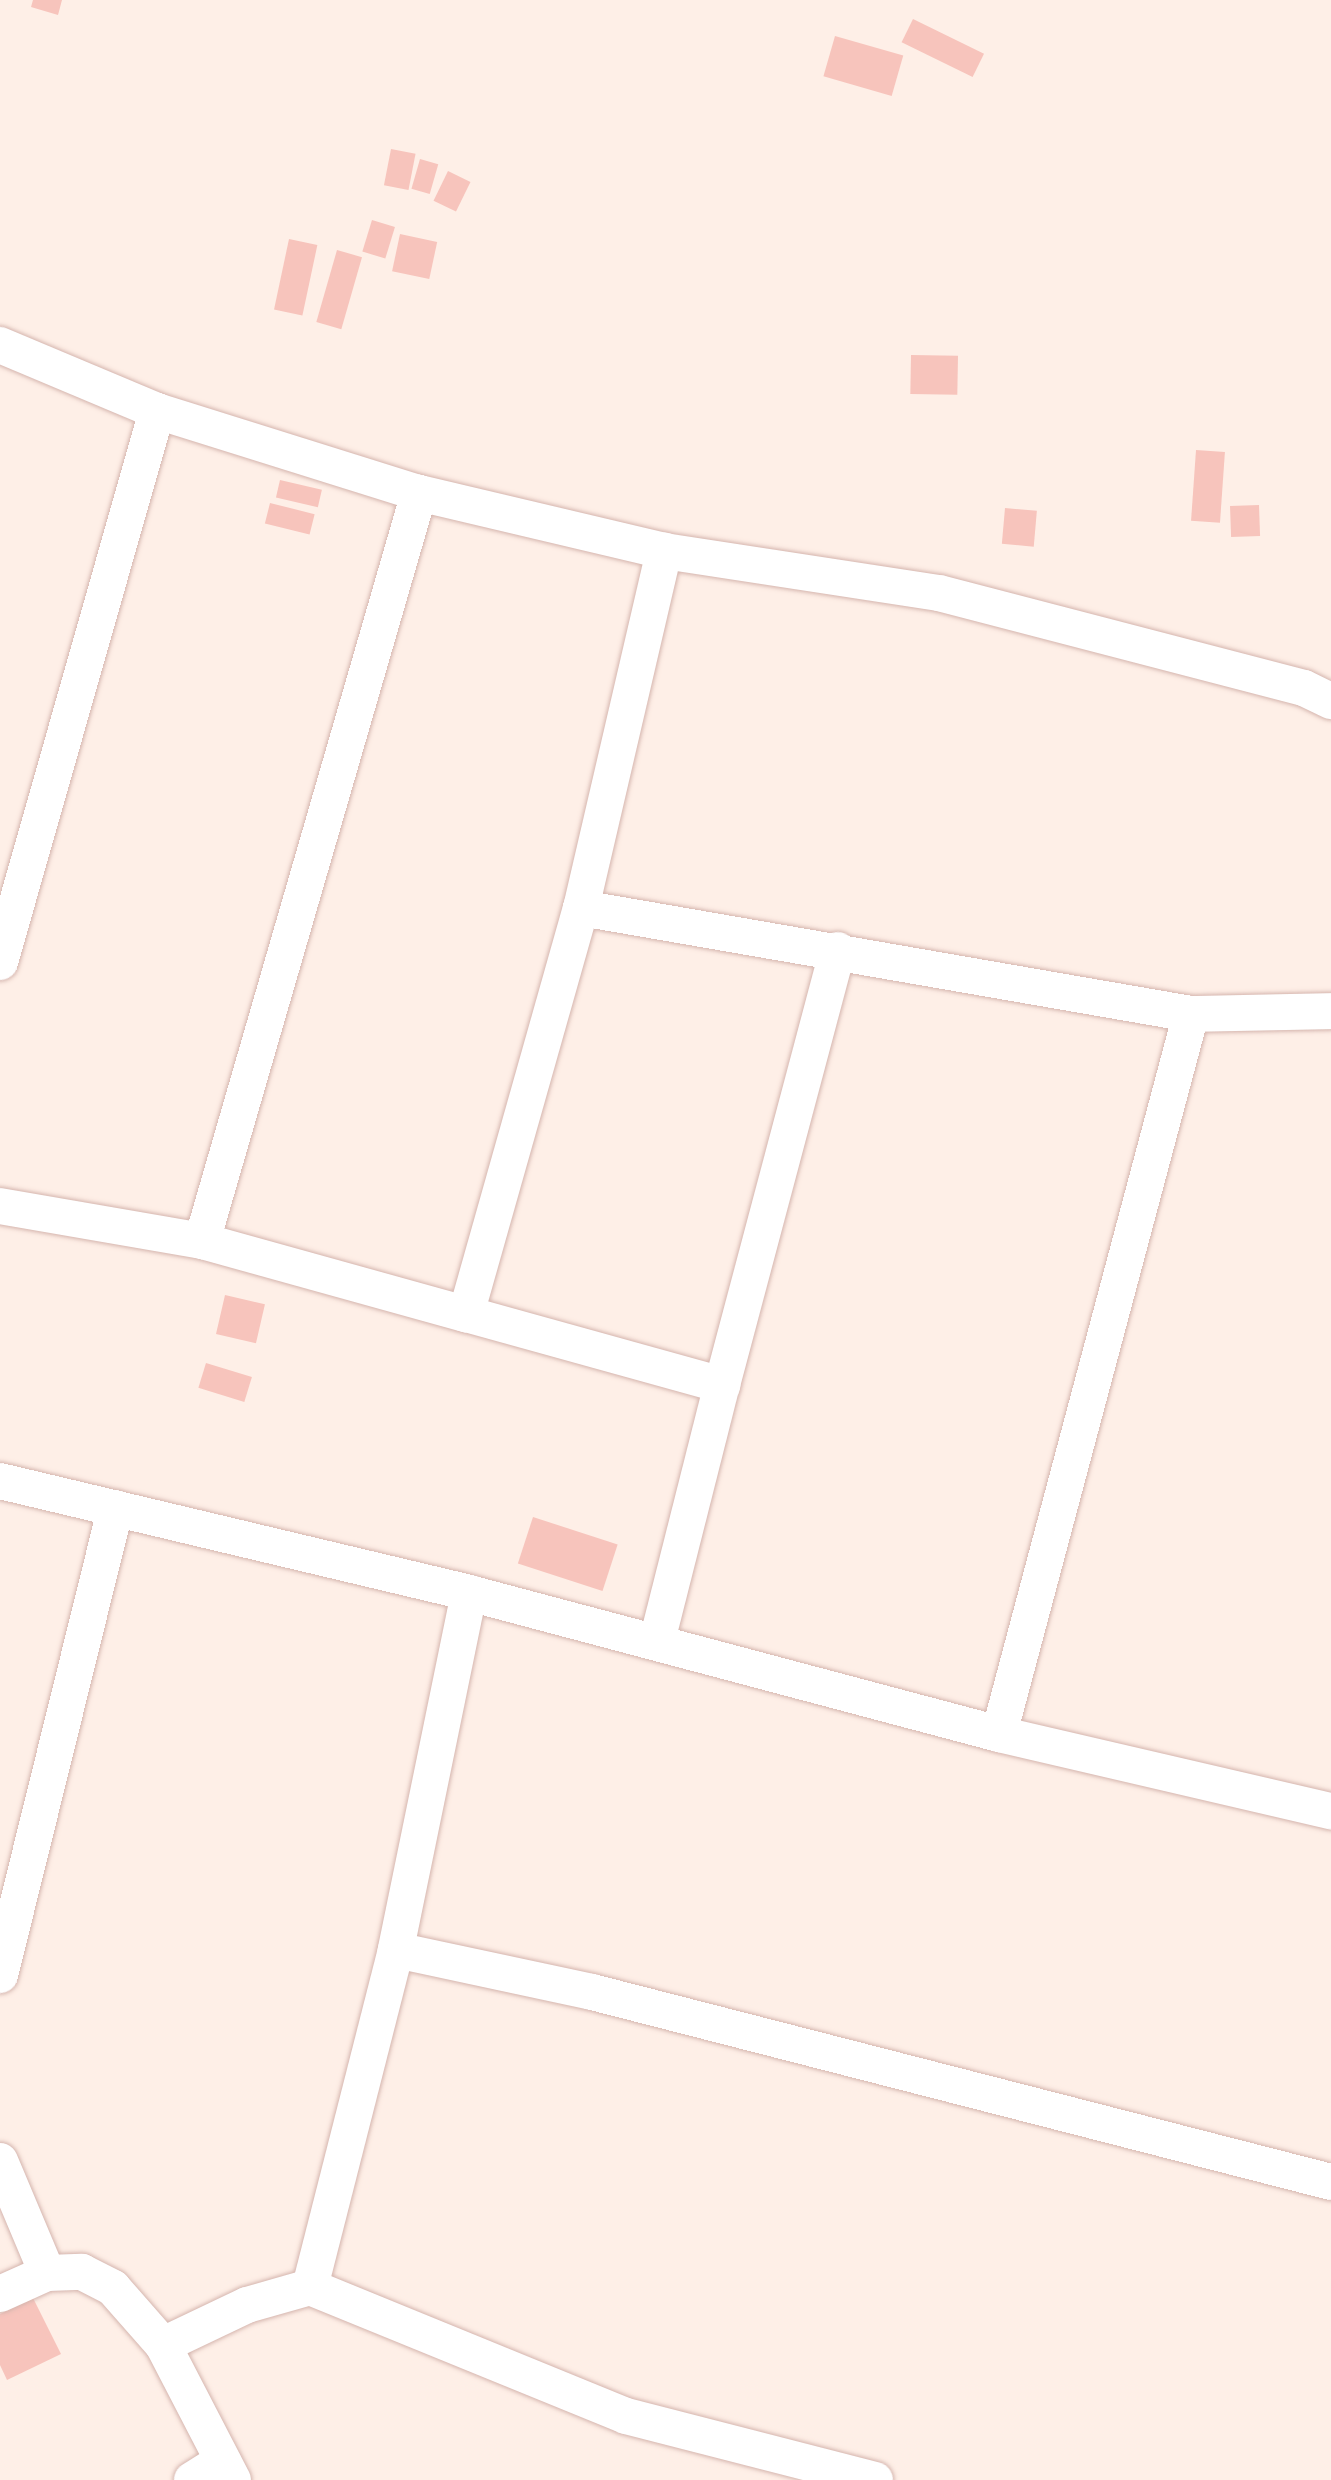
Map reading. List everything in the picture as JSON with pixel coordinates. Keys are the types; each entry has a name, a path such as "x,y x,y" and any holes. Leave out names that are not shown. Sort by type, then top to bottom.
{"street":[{"path":"0,345 157,411 419,493 664,551 939,593 1304,688 1331,701"},
{"path":"0,962 157,411"},
{"path":"202,1241 419,493"},
{"path":"466,1314 581,908 664,551"},
{"path":"581,908 838,950 1191,1014 1331,1011"},
{"path":"657,1641 838,950"},
{"path":"999,1734 1191,1014"},
{"path":"0,1206 202,1241 722,1385"},
{"path":"0,1481 469,1593 999,1734 1331,1811"},
{"path":"0,1975 116,1508"},
{"path":"310,2287 396,1950 469,1593"},
{"path":"396,1950 592,1992 1331,2182"},
{"path":"0,2161 47,2273"},
{"path":"0,2294 47,2273 82,2272 113,2288 163,2345 228,2471 192,2480"},
{"path":"163,2345 247,2305 310,2287 626,2416 875,2480"}],"building":[{"path":"33,0 62,0 58,15 31,7"},
{"path":"913,19 984,54 973,77 902,42"},
{"path":"835,36 903,56 892,96 823,76"},
{"path":"391,149 416,154 408,190 384,185"},
{"path":"420,159 438,164 430,194 411,189"},
{"path":"448,171 470,182 456,212 434,201"},
{"path":"372,220 395,227 385,259 362,252"},
{"path":"400,234 437,242 429,279 392,271"},
{"path":"289,239 317,245 302,315 274,309"},
{"path":"337,250 362,257 341,329 316,322"},
{"path":"911,355 958,356 957,395 910,394"},
{"path":"1196,450 1225,452 1220,523 1191,521"},
{"path":"280,480 322,490 318,507 276,498"},
{"path":"270,503 315,514 310,535 265,523"},
{"path":"1259,505 1260,536 1231,537 1230,506"},
{"path":"1005,508 1037,511 1034,547 1002,544"},
{"path":"225,1295 265,1304 256,1343 216,1334"},
{"path":"206,1363 252,1377 244,1402 198,1388"},
{"path":"533,1517 618,1545 603,1591 518,1564"},
{"path":"33,2298 61,2354 7,2380 0,2365 0,2314"}]}
